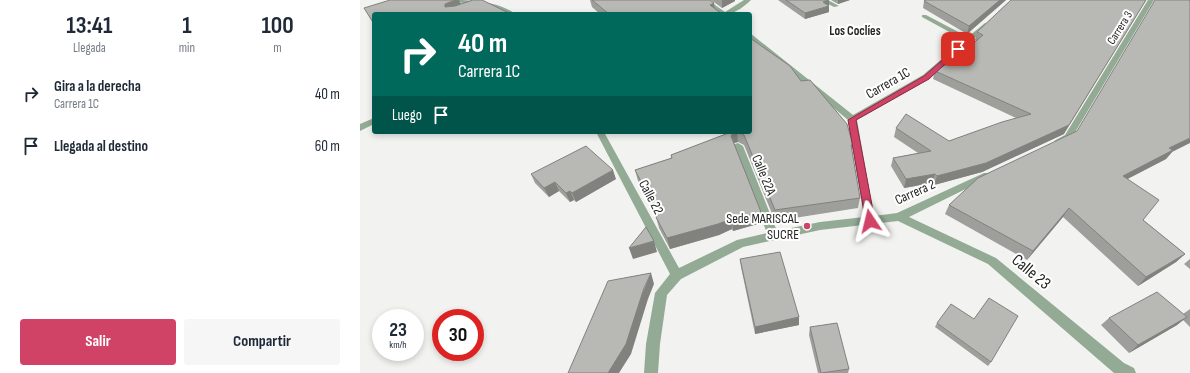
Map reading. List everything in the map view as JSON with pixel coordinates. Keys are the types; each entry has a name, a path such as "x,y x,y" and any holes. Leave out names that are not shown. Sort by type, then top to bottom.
{"street":[{"path":"460,0 477,5 501,8 506,12"},
{"path":"704,0 720,12"},
{"path":"729,12 748,0"},
{"path":"823,0 836,6"},
{"name":"Carrera 3","path":"1047,147 1068,137 1151,0"},
{"path":"466,9 477,5"},
{"path":"924,16 969,40"},
{"name":"Carrera 1C","path":"852,120 926,77 995,16"},
{"path":"752,38 852,120 870,221"},
{"path":"360,128 372,122"},
{"name":"Calle 22","path":"601,134 677,275"},
{"name":"Calle 22A","path":"738,146 774,236"},
{"name":"Carrera 2","path":"651,373 653,344 661,293 677,275 741,243 820,226 899,217 998,170"},
{"name":"Calle 23","path":"899,217 992,262 1119,368 1129,373"}],"building":[{"path":"390,0 455,0 445,4 445,7 455,6 473,0 482,0 507,12 372,12 372,21 364,8"},
{"path":"592,0 710,0 714,3 710,5 719,12 607,12"},
{"path":"786,0 829,0 823,2 829,6 805,13"},
{"path":"1000,0 969,26 924,1"},
{"path":"1011,0 1146,0 1069,125 986,163 937,176 935,174 906,179 893,158 931,151 896,128 906,114 949,141 1002,122 1031,114 935,71 954,60 983,35 977,32"},
{"path":"1155,0 1190,1 1190,138 1169,148 1173,150 1123,176 1159,200 1143,220 1185,254 1146,277 1069,208 1033,251 949,205 978,178 1077,131"},
{"path":"752,39 790,66 801,81 810,80 847,124 853,145 851,145 860,198 775,210 742,134 752,134"},
{"path":"726,134 732,134 731,136 761,212 732,220 731,219 667,238 656,217 658,214 635,170 672,158 671,155"},
{"path":"586,146 613,170 572,193 570,191 566,193 555,182 544,188 531,174"},
{"path":"646,227 654,241 629,248"},
{"path":"780,252 799,317 755,327 740,259"},
{"path":"651,273 644,288 626,344 608,373 568,373 608,281"},
{"path":"1157,292 1187,317 1138,345 1109,318"},
{"path":"989,298 1018,316 991,362 937,323 951,304 974,319"},
{"path":"837,323 849,369 821,373 810,327"}],"place":[{"name":"Sede MARISCAL SUCRE","path":"807,226"}],"district":[{"name":"Los Coclíes","path":"855,31"}],"route":[{"path":"870,221 852,120 926,77 958,49"}]}
